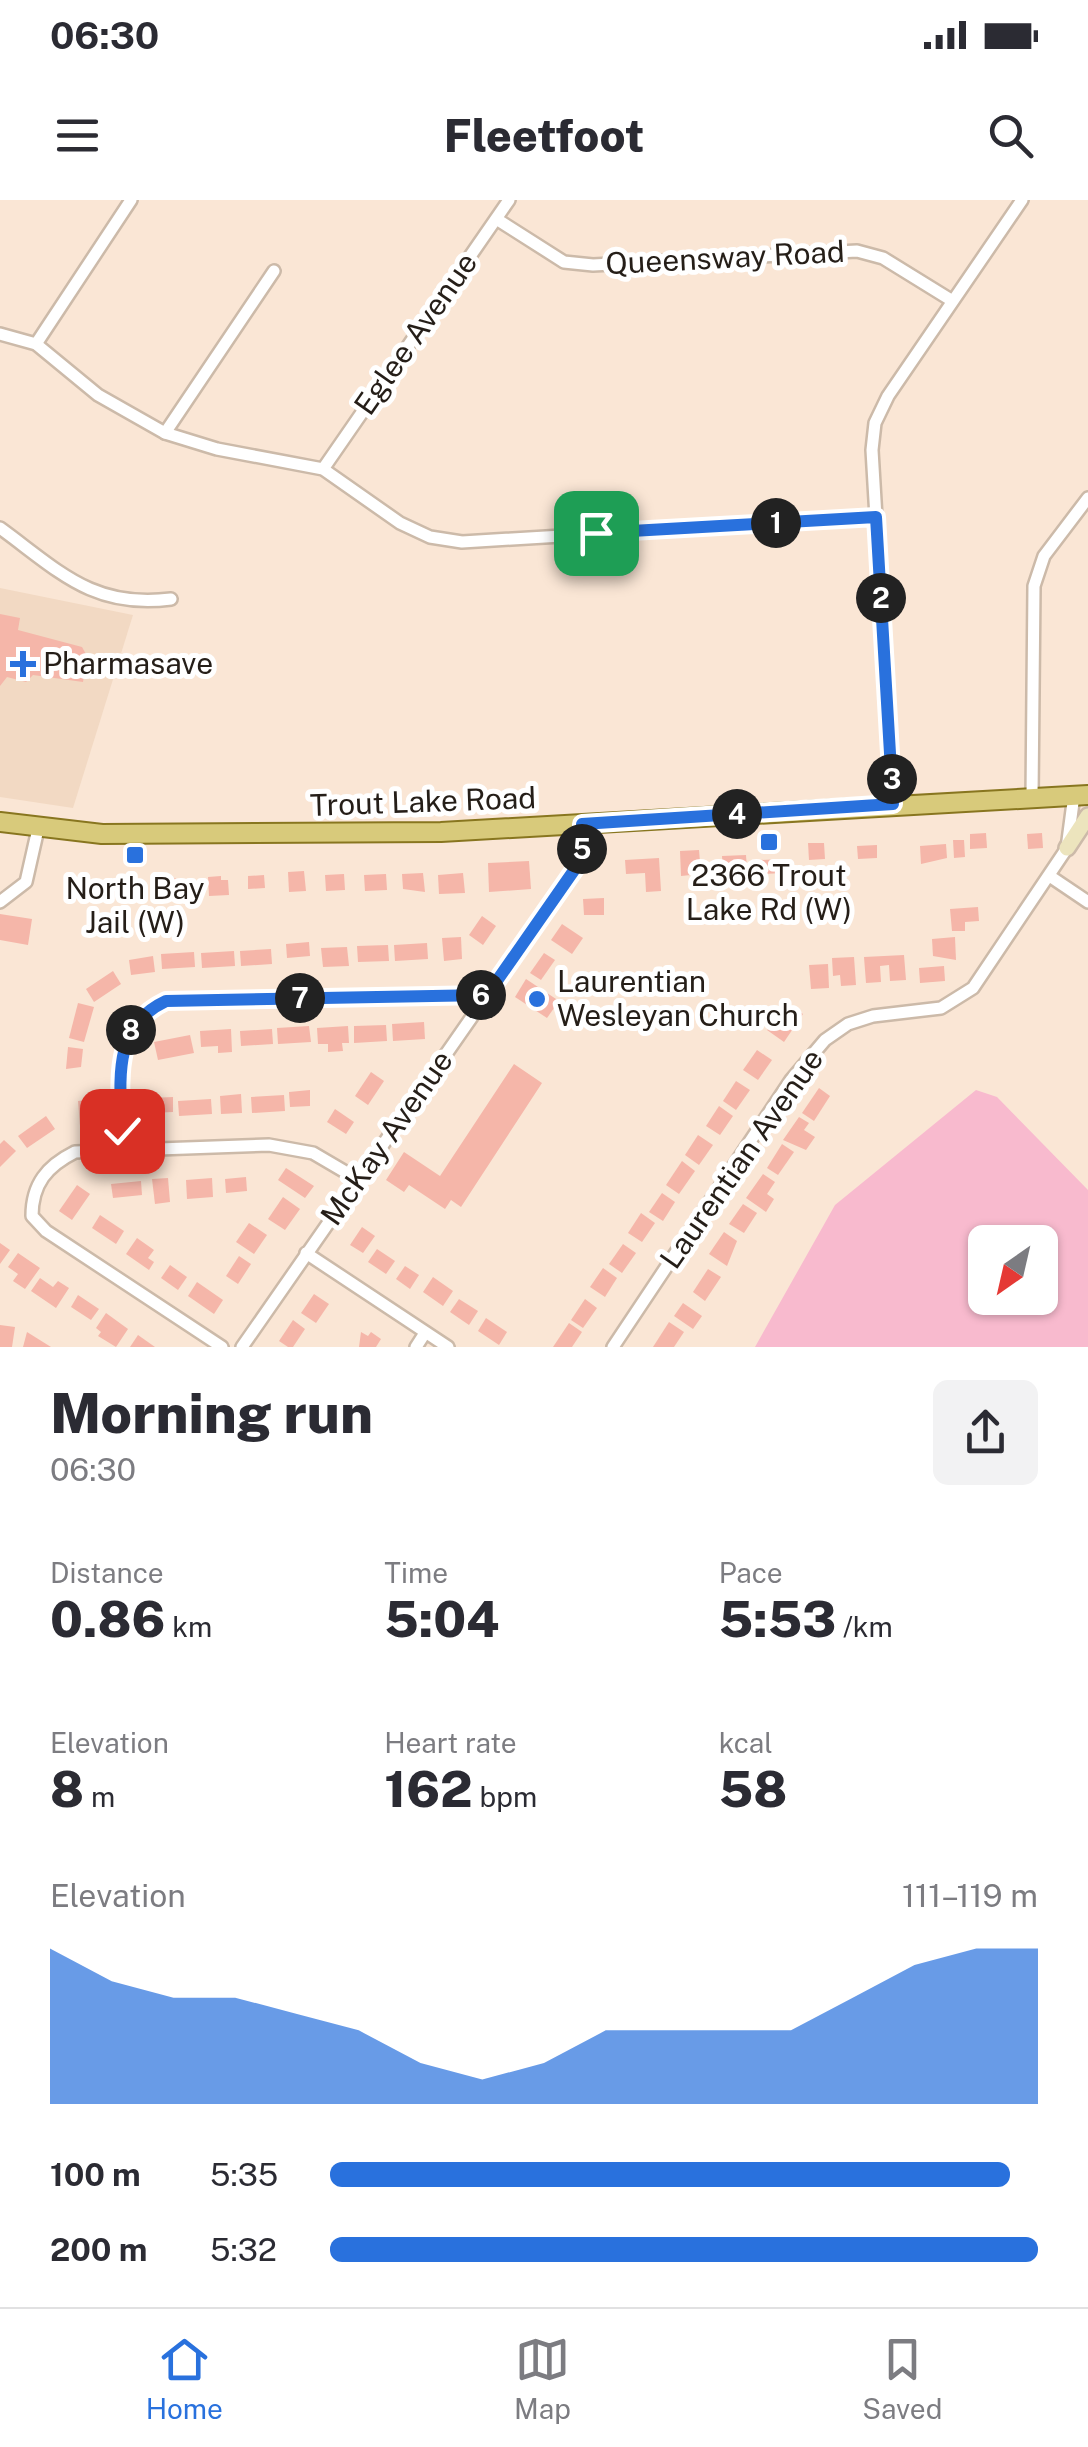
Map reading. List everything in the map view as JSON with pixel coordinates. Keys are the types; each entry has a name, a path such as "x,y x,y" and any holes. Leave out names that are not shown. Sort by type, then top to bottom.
{"main road":[{"name":"Trout Lake Road","path":"0,822 102,834 280,834 582,824 1081,795"},
{"path":"1066,848 1088,816"}],"street":[{"path":"36,344 131,200"},
{"name":"Eglee Avenue","path":"323,469 510,200"},
{"path":"893,804 876,517 875,424 888,396 1022,200"},
{"name":"Queensway Road","path":"498,220 564,262 857,251 883,258 952,300"},
{"path":"164,432 274,270"},
{"path":"0,334 36,344 98,395 164,432 217,450 323,469 400,523 430,537 462,542 876,517"},
{"path":"1032,796 1034,586 1044,556 1088,498"},
{"path":"0,528 72,580 108,598 142,603 171,600"},
{"name":"Laurentian Avenue","path":"613,1347 792,1080 825,1040 848,1024 873,1016 942,1008 972,988 1050,877 1066,848 1081,795"},
{"name":"McKay Avenue","path":"242,1347 577,866 582,854 582,824"},
{"path":"0,902 26,882 38,829"},
{"path":"1050,877 1088,902"},
{"path":"121,1150 120,1061 126,1041 148,1009 166,1001 487,995"},
{"path":"222,1347 46,1231 32,1216 32,1196 56,1162 75,1152 269,1146 313,1153 359,1180"},
{"path":"306,1253 448,1347"},
{"path":"416,1347 425,1333"}],"shaded area":[{"path":"0,588 133,615 73,808 0,797"},
{"path":"976,1090 997,1097 1088,1190 1088,1347 755,1347 835,1205"}],"building":[{"path":"0,614 20,618 18,630 82,647 87,656 83,682 33,675 26,682 7,677 0,686"},
{"path":"986,833 987,848 970,849 970,834"},
{"path":"1042,833 1043,848 1028,849 1027,834"},
{"path":"953,840 964,840 965,857 954,858"},
{"path":"808,843 824,843 825,859 809,860"},
{"path":"946,844 947,858 921,864 920,846"},
{"path":"877,845 877,858 858,859 857,846"},
{"path":"699,850 701,874 681,876 680,851"},
{"path":"746,855 747,869 723,870 722,856"},
{"path":"659,858 661,891 646,892 645,873 626,874 625,860"},
{"path":"784,859 785,873 760,874 759,860"},
{"path":"529,861 531,889 489,892 488,863"},
{"path":"304,871 306,891 289,892 288,872"},
{"path":"161,872 179,880 172,894 154,886"},
{"path":"423,873 425,892 403,889 402,874"},
{"path":"463,873 465,893 439,894 438,875"},
{"path":"344,874 345,890 326,891 325,875"},
{"path":"386,874 387,890 365,891 364,875"},
{"path":"264,875 265,888 248,889 248,876"},
{"path":"221,876 221,880 228,880 229,895 209,896 208,877"},
{"path":"604,898 604,915 584,915 583,899"},
{"path":"978,907 979,921 965,922 965,931 952,931 950,909"},
{"path":"0,914 32,919 28,945 0,940"},
{"path":"482,916 496,926 483,945 469,935"},
{"path":"562,924 583,938 572,954 551,940"},
{"path":"461,937 462,959 444,961 442,938"},
{"path":"955,937 956,960 933,956 932,939"},
{"path":"309,942 310,956 287,958 286,944"},
{"path":"427,943 428,959 395,961 394,945"},
{"path":"388,945 389,961 358,962 357,946"},
{"path":"347,947 349,966 323,967 321,948"},
{"path":"271,949 272,964 241,966 240,951"},
{"path":"234,951 235,966 202,968 201,953"},
{"path":"194,952 195,967 162,969 161,954"},
{"path":"544,953 555,960 541,980 530,973"},
{"path":"904,955 906,980 890,981 889,965 880,966 881,982 866,983 864,957"},
{"path":"153,956 155,972 131,975 129,960"},
{"path":"854,957 856,985 841,986 840,975 833,976 832,958"},
{"path":"828,964 829,988 811,989 809,965"},
{"path":"944,966 945,981 920,983 919,968"},
{"path":"113,971 121,984 94,1002 86,989"},
{"name":"Laurentian Wesleyan Church","path":"526,979 559,1001 547,1018 515,997"},
{"path":"78,1003 94,1007 84,1042 69,1038"},
{"path":"789,1004 803,1014 784,1042 767,1030"},
{"path":"424,1022 425,1039 393,1041 392,1024"},
{"path":"386,1025 387,1041 354,1043 354,1026"},
{"path":"309,1026 311,1042 278,1044 277,1028"},
{"path":"348,1026 349,1043 342,1043 343,1051 328,1052 328,1044 318,1044 317,1028"},
{"path":"231,1029 232,1052 218,1053 218,1046 201,1047 200,1031"},
{"path":"272,1029 273,1044 241,1046 240,1031"},
{"path":"190,1035 194,1053 158,1060 154,1042"},
{"path":"68,1047 83,1049 81,1067 66,1069"},
{"path":"757,1050 772,1060 758,1080 743,1070"},
{"path":"514,1064 542,1083 461,1207 451,1200 445,1209 409,1185 404,1192 386,1180 404,1152 440,1176"},
{"path":"371,1072 384,1081 368,1105 355,1096"},
{"path":"736,1081 750,1090 736,1110 723,1101"},
{"path":"819,1088 830,1096 814,1121 802,1113"},
{"path":"310,1090 310,1106 290,1107 289,1092"},
{"path":"241,1094 242,1113 221,1114 220,1096"},
{"path":"284,1095 285,1111 252,1113 251,1097"},
{"path":"173,1097 173,1112 151,1113 150,1098"},
{"path":"94,1099 96,1125 80,1126 78,1101"},
{"path":"211,1099 212,1114 179,1116 178,1101"},
{"path":"719,1106 733,1116 720,1135 706,1126"},
{"path":"335,1109 354,1122 346,1134 327,1122"},
{"path":"46,1116 55,1129 27,1148 18,1136"},
{"path":"799,1117 809,1123 804,1130 815,1137 806,1150 783,1140"},
{"path":"698,1135 713,1145 699,1165 685,1155"},
{"path":"4,1140 16,1151 0,1167 0,1144"},
{"path":"782,1144 794,1152 778,1175 767,1168"},
{"path":"682,1161 695,1171 679,1194 666,1185"},
{"path":"286,1168 314,1186 305,1198 278,1180"},
{"path":"763,1174 775,1182 767,1194 774,1199 766,1212 746,1198"},
{"path":"246,1177 247,1191 226,1193 225,1179"},
{"path":"168,1178 170,1202 155,1204 152,1179"},
{"path":"212,1178 213,1197 187,1199 186,1180"},
{"path":"141,1181 142,1195 113,1198 111,1184"},
{"path":"77,1185 90,1194 72,1220 59,1211"},
{"path":"662,1193 675,1202 663,1221 649,1212"},
{"path":"283,1197 300,1209 285,1230 268,1219"},
{"path":"743,1204 757,1213 744,1233 729,1224"},
{"path":"641,1213 655,1223 642,1242 628,1233"},
{"path":"100,1215 124,1231 116,1244 92,1228"},
{"path":"249,1223 267,1235 254,1254 236,1242"},
{"path":"362,1227 375,1236 363,1253 350,1245"},
{"path":"724,1232 737,1241 727,1266 709,1254"},
{"path":"137,1238 154,1250 148,1258 154,1262 149,1270 126,1254"},
{"path":"0,1243 10,1250 0,1264"},
{"path":"623,1244 636,1253 622,1273 609,1264"},
{"path":"377,1249 395,1261 386,1274 368,1262"},
{"path":"18,1253 40,1268 25,1289 13,1281 18,1274 8,1267"},
{"path":"239,1256 251,1264 238,1284 226,1276"},
{"path":"170,1265 187,1277 178,1290 161,1278"},
{"path":"405,1266 419,1275 410,1289 396,1279"},
{"path":"603,1268 617,1278 605,1297 590,1287"},
{"path":"708,1269 721,1277 705,1301 693,1292"},
{"path":"433,1277 453,1291 443,1306 423,1292"},
{"path":"40,1278 53,1287 58,1281 69,1288 56,1308 31,1291"},
{"path":"197,1282 223,1300 214,1314 188,1296"},
{"path":"314,1294 329,1304 316,1323 301,1313"},
{"path":"78,1295 99,1309 91,1320 71,1307"},
{"path":"459,1299 478,1311 469,1325 450,1312"},
{"path":"585,1299 597,1308 583,1328 571,1320"},
{"path":"683,1303 702,1316 693,1329 674,1316"},
{"path":"106,1313 128,1329 116,1347 98,1336 101,1332 96,1328"},
{"path":"486,1318 507,1332 499,1345 478,1331"},
{"path":"293,1320 305,1329 293,1347 288,1347 279,1341"},
{"path":"669,1322 684,1332 674,1347 653,1347"},
{"path":"569,1323 582,1332 572,1347 553,1347"},
{"path":"0,1325 15,1327 12,1347 0,1347"},
{"path":"27,1332 51,1347 23,1347"},
{"path":"361,1332 368,1336 371,1332 381,1339 376,1347 359,1347"},
{"path":"138,1335 155,1347 130,1347"}],"place":[{"name":"Pharmasave","path":"23,664"},
{"name":"2366 Trout Lake Rd (W)","path":"769,842"},
{"name":"North Bay Jail (W)","path":"135,855"},
{"name":"Laurentian Wesleyan Church","path":"537,999"}],"route":[{"path":"122,1131 120,1061 126,1041 148,1009 166,1001 487,995 577,866 582,854 582,824 893,804 876,517 596,533"}]}
